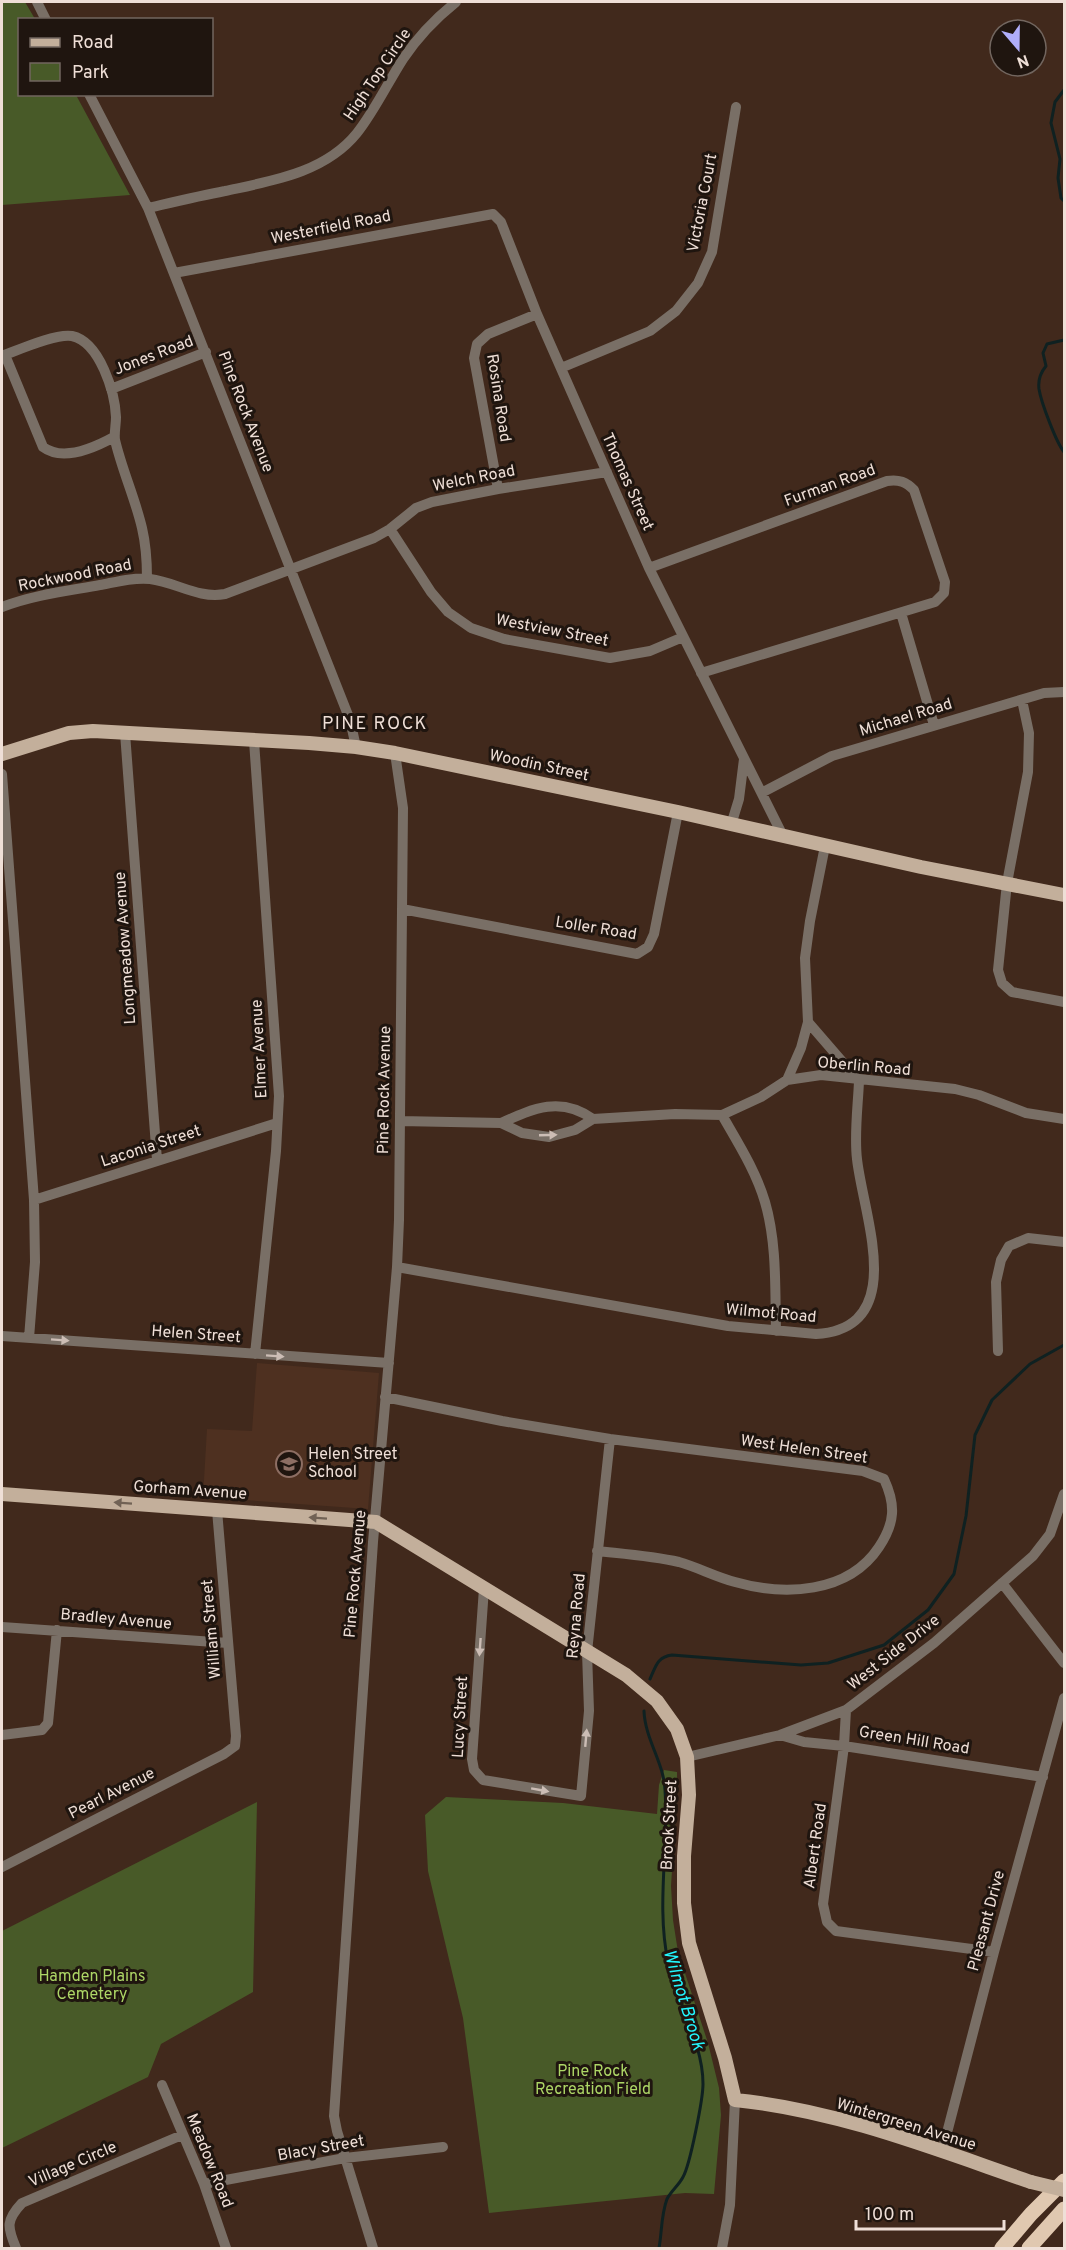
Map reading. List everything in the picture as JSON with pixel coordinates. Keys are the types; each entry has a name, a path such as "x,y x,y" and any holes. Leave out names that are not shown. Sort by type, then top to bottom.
{"highway":[{"path":"1002,2248 1065,2181"},
{"path":"1029,2248 1065,2209"}],"main road":[{"name":"Woodin Street","path":"2,754 69,733 93,731 356,747 395,753 678,812 825,846 1065,895"},
{"name":"Gorham Avenue","path":"2,1494 376,1522"},
{"name":"Brook Street","path":"376,1522 626,1675 657,1701 677,1729 687,1757 689,1795 684,1856 684,1891 689,1943 725,2058 735,2100"},
{"name":"Wintergreen Avenue","path":"735,2100 765,2103 864,2127 1031,2182 1065,2190"}],"street":[{"path":"37,2 45,18"},
{"name":"High Top Circle","path":"148,208 288,177 313,167 332,155 355,136 377,105 404,58 440,15 456,2"},
{"name":"Pine Rock Avenue","path":"90,96 148,208 350,720 356,747"},
{"name":"Victoria Court","path":"561,368 650,331 676,311 698,284 712,252 736,107"},
{"name":"Thomas Street","path":"493,214 501,222 537,314 649,568 783,836"},
{"name":"Westerfield Road","path":"174,273 493,214"},
{"name":"Rosina Road","path":"498,489 474,358 477,344 488,334 537,314"},
{"name":"Jones Road","path":"3,355 59,337 71,336 80,339 93,351 102,365 111,389 206,352"},
{"path":"3,355 37,436 43,447 52,454 67,454 98,446 114,437"},
{"path":"111,389 116,417 114,437 143,529 147,578"},
{"name":"Welch Road","path":"291,570 374,538 390,529 416,508 432,502 607,472"},
{"name":"Furman Road","path":"649,568 896,480 909,484 918,498 945,582 944,593 935,602 701,673"},
{"name":"Westview Street","path":"390,529 431,592 448,612 471,628 504,639 610,658 650,651 682,637"},
{"name":"Rockwood Road","path":"2,608 53,593 147,578 214,596 291,570"},
{"path":"901,613 934,725"},
{"name":"Michael Road","path":"763,792 832,756 1044,693 1065,692"},
{"path":"1022,700 1029,733 1029,762 1007,883 998,970 1002,983 1012,992 1065,1002"},
{"name":"Longmeadow Avenue","path":"124,733 157,1160"},
{"name":"Elmer Avenue","path":"254,741 279,1095 276,1151 255,1354"},
{"name":"Pine Rock Avenue","path":"373,2248 334,2116 357,1768 397,1267 403,808 395,753"},
{"path":"731,825 739,799 744,759"},
{"path":"2,774 34,1200 35,1262 29,1338"},
{"name":"Loller Road","path":"402,909 637,954 648,947 654,934 678,812"},
{"path":"787,1080 801,1048 808,1022 805,958 825,846"},
{"path":"808,1022 859,1081"},
{"name":"Oberlin Road","path":"400,1121 501,1123 522,1133 549,1137 575,1130 593,1119 675,1114 722,1115 761,1097 787,1080 821,1075 859,1081 955,1089 979,1095 1026,1113 1065,1119"},
{"name":"Wilmot Road","path":"397,1267 728,1326 816,1334 846,1328 862,1315 872,1293 874,1270 873,1236 857,1157 859,1081"},
{"name":"Oberlin Road","path":"501,1123 530,1110 553,1105 579,1108 593,1119"},
{"path":"722,1115 751,1166 765,1202 775,1275 776,1331"},
{"name":"Laconia Street","path":"34,1200 277,1123"},
{"path":"998,1351 997,1271 1005,1253 1010,1246 1028,1238 1065,1242"},
{"name":"Helen Street","path":"2,1336 389,1363"},
{"name":"West Helen Street","path":"386,1397 502,1421 610,1438 863,1471 884,1479 891,1493 894,1514 886,1537 870,1561 839,1580 806,1590 775,1589 736,1582 679,1562 597,1551"},
{"name":"Reyna Road","path":"581,1796 589,1711 587,1652 610,1438"},
{"name":"West Side Drive","path":"687,1757 780,1735 846,1710 934,1643 1033,1556 1050,1534 1065,1494"},
{"name":"William Street","path":"217,1510 235,1746"},
{"path":"1002,1582 1065,1663"},
{"name":"Lucy Street","path":"484,1588 472,1759 474,1770 483,1780 581,1796"},
{"name":"Bradley Avenue","path":"2,1627 228,1643"},
{"path":"2,1736 42,1730 48,1723 57,1630"},
{"name":"Pleasant Drive","path":"942,2152 994,1952 1065,1698"},
{"name":"Albert Road","path":"846,1710 844,1746 823,1904 827,1922 836,1931 994,1952"},
{"name":"Green Hill Road","path":"780,1735 804,1742 844,1746 1043,1777"},
{"name":"Pearl Avenue","path":"2,1867 224,1754 235,1746"},
{"name":"Meadow Road","path":"162,2085 204,2184 226,2248"},
{"name":"Brook Street","path":"722,2248 730,2205 735,2100"},
{"name":"Village Circle","path":"16,2248 9,2230 12,2215 22,2203 183,2135"},
{"name":"Blacy Street","path":"204,2184 345,2158 443,2147"}],"shaded area":[{"name":"Helen Street School","path":"257,1363 379,1373 368,1509 203,1497 207,1429 252,1431"}],"green space":[{"path":"2,2 25,2 34,18 18,18 18,96 77,96 130,195 2,205"},
{"name":"Pine Rock Recreation Field","path":"664,1770 677,1772 671,1886 678,1952 708,2043 719,2088 721,2115 714,2194 685,2193 489,2213 463,2018 428,1871 425,1815 446,1797 563,1803 657,1814 659,1785"},
{"name":"Hamden Plains Cemetery","path":"257,1802 253,1992 161,2044 148,2077 2,2148 2,1931"}],"waterway":[{"name":"Wilmot Brook","path":"1064,90 1055,102 1051,123 1060,159 1058,178 1061,198 1064,201"},
{"name":"Wilmot Brook","path":"1064,340 1047,344 1043,353 1046,366 1040,377 1039,386 1049,422 1064,452"},
{"path":"650,1679 660,1660 672,1655 801,1665 828,1663 884,1645 928,1610 954,1574 966,1516 975,1435 992,1400 1030,1364 1064,1345"},
{"name":"Wilmot Brook","path":"644,1711 665,1790 663,1919 668,1962 699,2053 703,2084 699,2117 689,2160 683,2177 667,2199 659,2248"}],"place":[{"name":"Helen Street School","path":"289,1464"}],"district":[{"name":"PINE ROCK","path":"375,724"}]}
